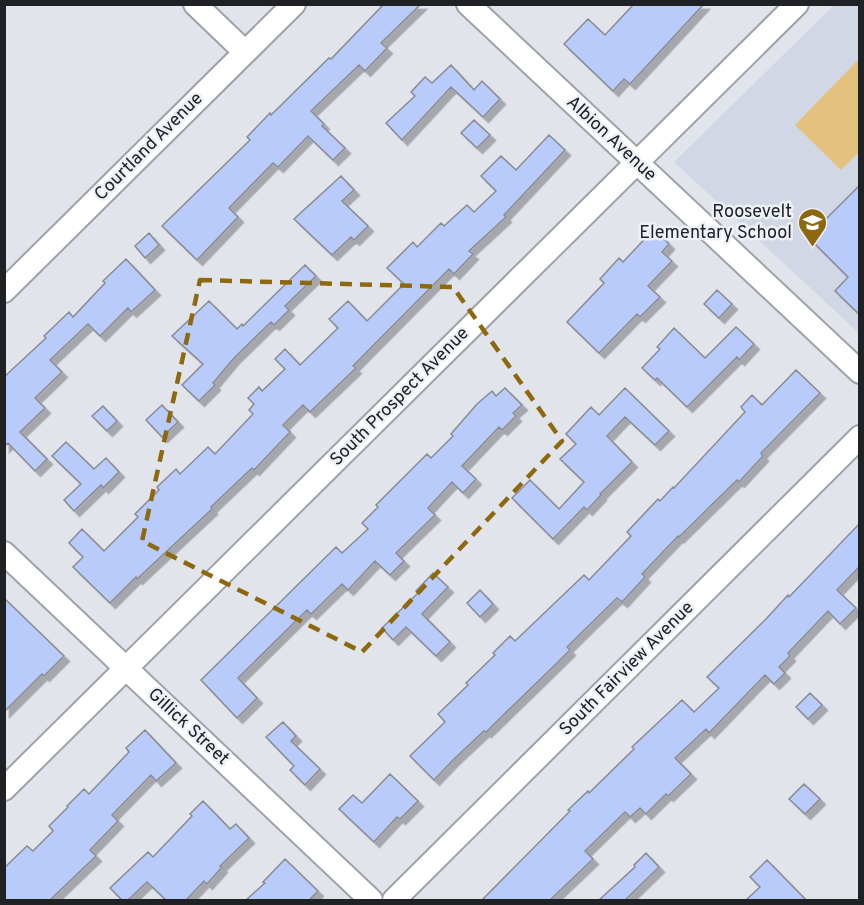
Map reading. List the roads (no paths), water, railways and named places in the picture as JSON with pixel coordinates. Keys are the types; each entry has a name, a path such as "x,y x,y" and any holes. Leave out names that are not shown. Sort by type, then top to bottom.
{"street":[{"path":"195,4 245,52"},
{"name":"Courtland Avenue","path":"4,291 294,4"},
{"name":"Albion Avenue","path":"468,4 860,372"},
{"name":"South Prospect Avenue","path":"4,789 796,4"},
{"name":"South Fairview Avenue","path":"394,900 860,438"},
{"name":"Gillick Street","path":"4,553 371,900"}],"place":[{"name":"Roosevelt Elementary School","path":"813,248"}]}
